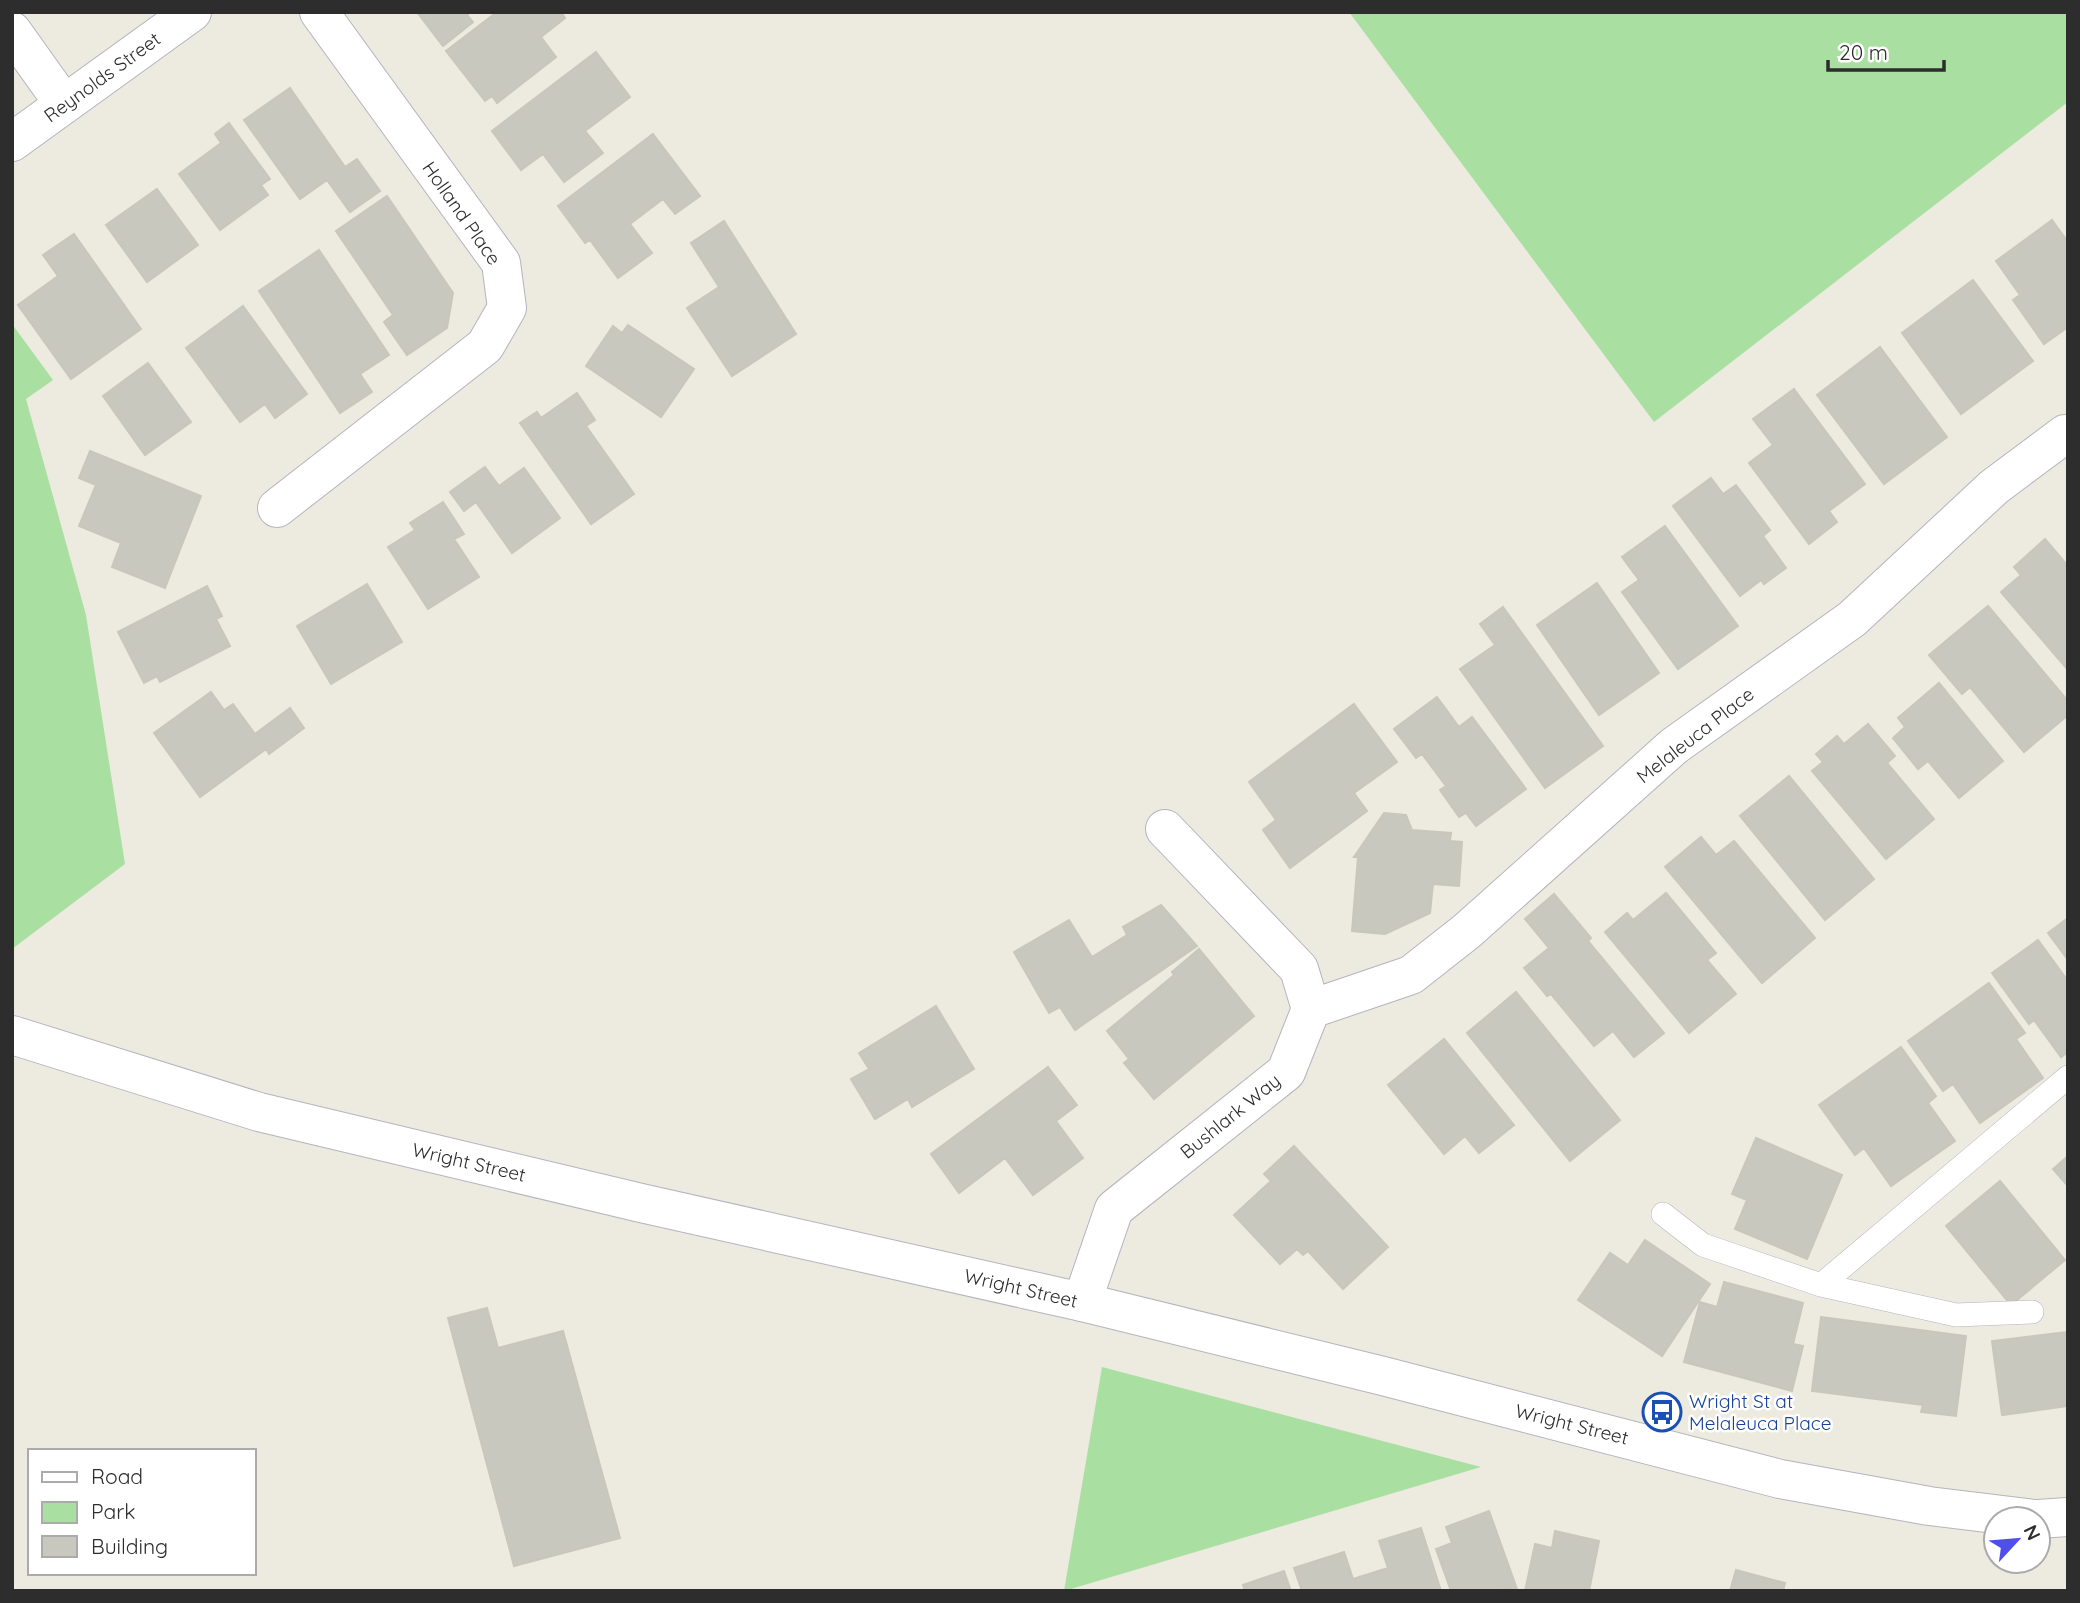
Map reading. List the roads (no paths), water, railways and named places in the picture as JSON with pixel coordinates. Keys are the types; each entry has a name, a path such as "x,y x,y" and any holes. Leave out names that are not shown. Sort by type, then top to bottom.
{"street":[{"name":"Reynolds Street","path":"12,142 192,12"},
{"name":"Holland Place","path":"277,508 485,346 507,308 501,263 319,12"},
{"path":"12,31 64,104"},
{"name":"Melaleuca Place","path":"1311,1009 1411,975 1466,931 1674,746 1852,619 1994,487 2065,434"},
{"path":"1166,829 1299,969 1311,1009"},
{"name":"Bushlark Way","path":"1082,1302 1114,1209 1286,1072 1311,1009"},
{"name":"Wright Street","path":"12,1035 259,1112 640,1203 1082,1302 1397,1379 1780,1479 1929,1506 1982,1512"}],"lane":[{"path":"1821,1285 2068,1077"},
{"path":"1663,1214 1703,1245 1821,1285 1956,1315 2032,1312"}],"place":[{"name":"Wright St at Melaleuca Place","path":"1662,1412"}]}
